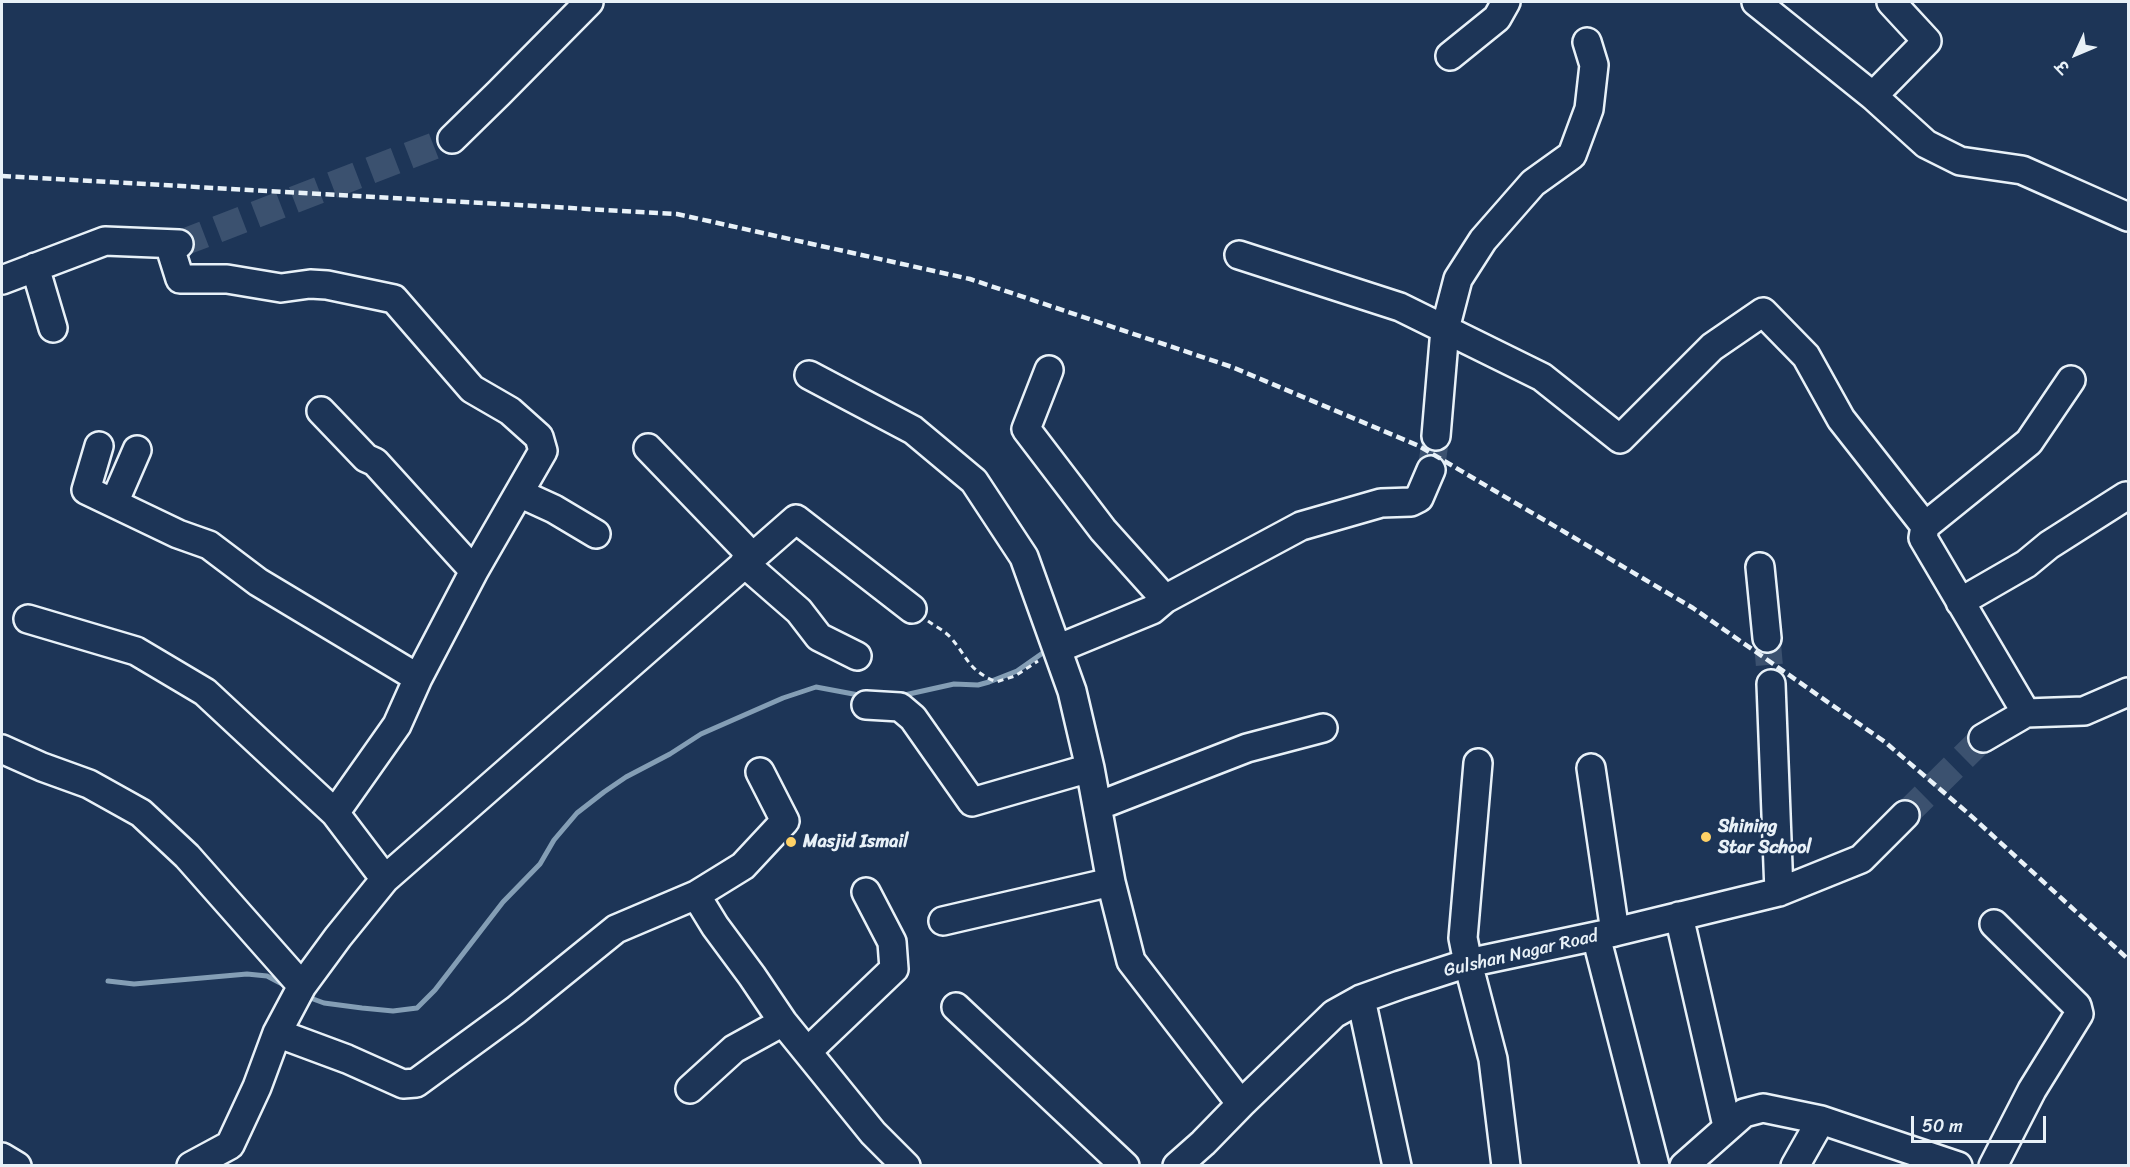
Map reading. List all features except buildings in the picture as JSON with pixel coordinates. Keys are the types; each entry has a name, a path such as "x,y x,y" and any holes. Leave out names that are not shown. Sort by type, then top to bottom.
{"street":[{"path":"452,139 589,2"},
{"path":"1449,57 1497,18 1506,2"},
{"path":"1756,2 1873,96 1926,144 1960,161 2022,170 2128,218"},
{"path":"1873,96 1927,41 1891,2"},
{"path":"1436,436 1445,329 1458,279 1483,240 1533,183 1572,154 1589,109 1594,65 1587,42"},
{"path":"2,280 105,241 174,244 180,279 227,279 281,288 310,284 327,285 394,299 472,389 510,411 539,437 543,450 474,572 396,725 334,813"},
{"path":"1239,255 1400,307 1542,377 1620,439 1712,347 1763,312 1806,356 1841,419 1925,526"},
{"path":"34,267 53,328"},
{"path":"1049,370 1026,429 1103,530 1165,599"},
{"path":"809,375 913,430 974,480 1024,557 1072,691 1098,806 1111,882 1131,961 1241,1104"},
{"path":"2026,713 1923,538 1925,526 2029,442 2071,380"},
{"path":"321,411 366,458 375,462 474,572"},
{"path":"99,446 86,490 178,534 209,545 258,582 418,678"},
{"path":"648,448 748,560 799,611 819,637 857,656"},
{"path":"114,503 137,450"},
{"path":"1057,649 1152,610 1165,599 1301,526 1382,503 1411,502 1419,498 1424,490 1431,470"},
{"path":"519,493 554,509 596,534"},
{"path":"1960,602 2026,564 2049,545 2126,496"},
{"path":"191,1166 231,1145 257,1087 277,1034 302,986 338,937 386,879 796,519 912,609"},
{"path":"1760,567 1767,638"},
{"path":"28,619 136,651 205,692 334,813 386,879"},
{"path":"1771,684 1779,892"},
{"path":"1983,738 2026,713 2084,711 2128,692"},
{"path":"866,705 900,707 913,718 972,802 1090,768"},
{"path":"1098,806 1247,748 1323,728"},
{"path":"2,749 89,784 141,813 187,856 302,986"},
{"path":"1478,763 1463,938 1493,1059 1506,1166"},
{"path":"1591,768 1606,934 1656,1166"},
{"path":"277,1034 347,1059 403,1084 416,1083 516,1010 616,929 696,895 744,866 785,821 760,772"},
{"name":"Gulshan Nagar Road","path":"1177,1166 1334,1014 1361,999 1468,963 1606,934 1779,892 1861,859 1905,815"},
{"path":"943,921 1111,882"},
{"path":"808,1051 894,969 892,942 866,892"},
{"path":"696,895 715,926 783,1022 873,1133 906,1166"},
{"path":"1679,916 1727,1126"},
{"path":"1993,1166 2032,1090 2079,1014 2077,1006 1995,924"},
{"path":"1361,999 1397,1166"},
{"path":"956,1007 1125,1166"},
{"path":"690,1089 735,1049 783,1022"},
{"path":"1684,1166 1744,1113 1764,1108 1821,1120 1958,1166"},
{"path":"1795,1166 1821,1120"},
{"path":"2,1157 17,1166"}],"path":[{"path":"912,609 950,637 969,665 996,682 1015,676 1057,649"}],"waterway":[{"path":"900,696 954,684 978,685 989,682 1017,671 1047,650"},
{"path":"305,996 324,1003 362,1008 393,1011 417,1008 435,990 503,902 540,864 554,840 577,813 604,792 701,734 783,698 816,687 864,696"},
{"path":"108,981 134,984 247,974 267,976 286,986"}],"tunnel":[{"path":"179,244 452,139"},
{"path":"1431,470 1436,436"},
{"path":"1767,638 1771,684"},
{"path":"1905,815 1983,738"}],"railway":[{"path":"2,176 677,214 970,279 1232,367 1419,446 1693,608 1885,742 1969,814 2128,959"}],"place":[{"name":"Shining Star School","path":"1706,837"},
{"name":"Masjid Ismail","path":"791,842"}]}
